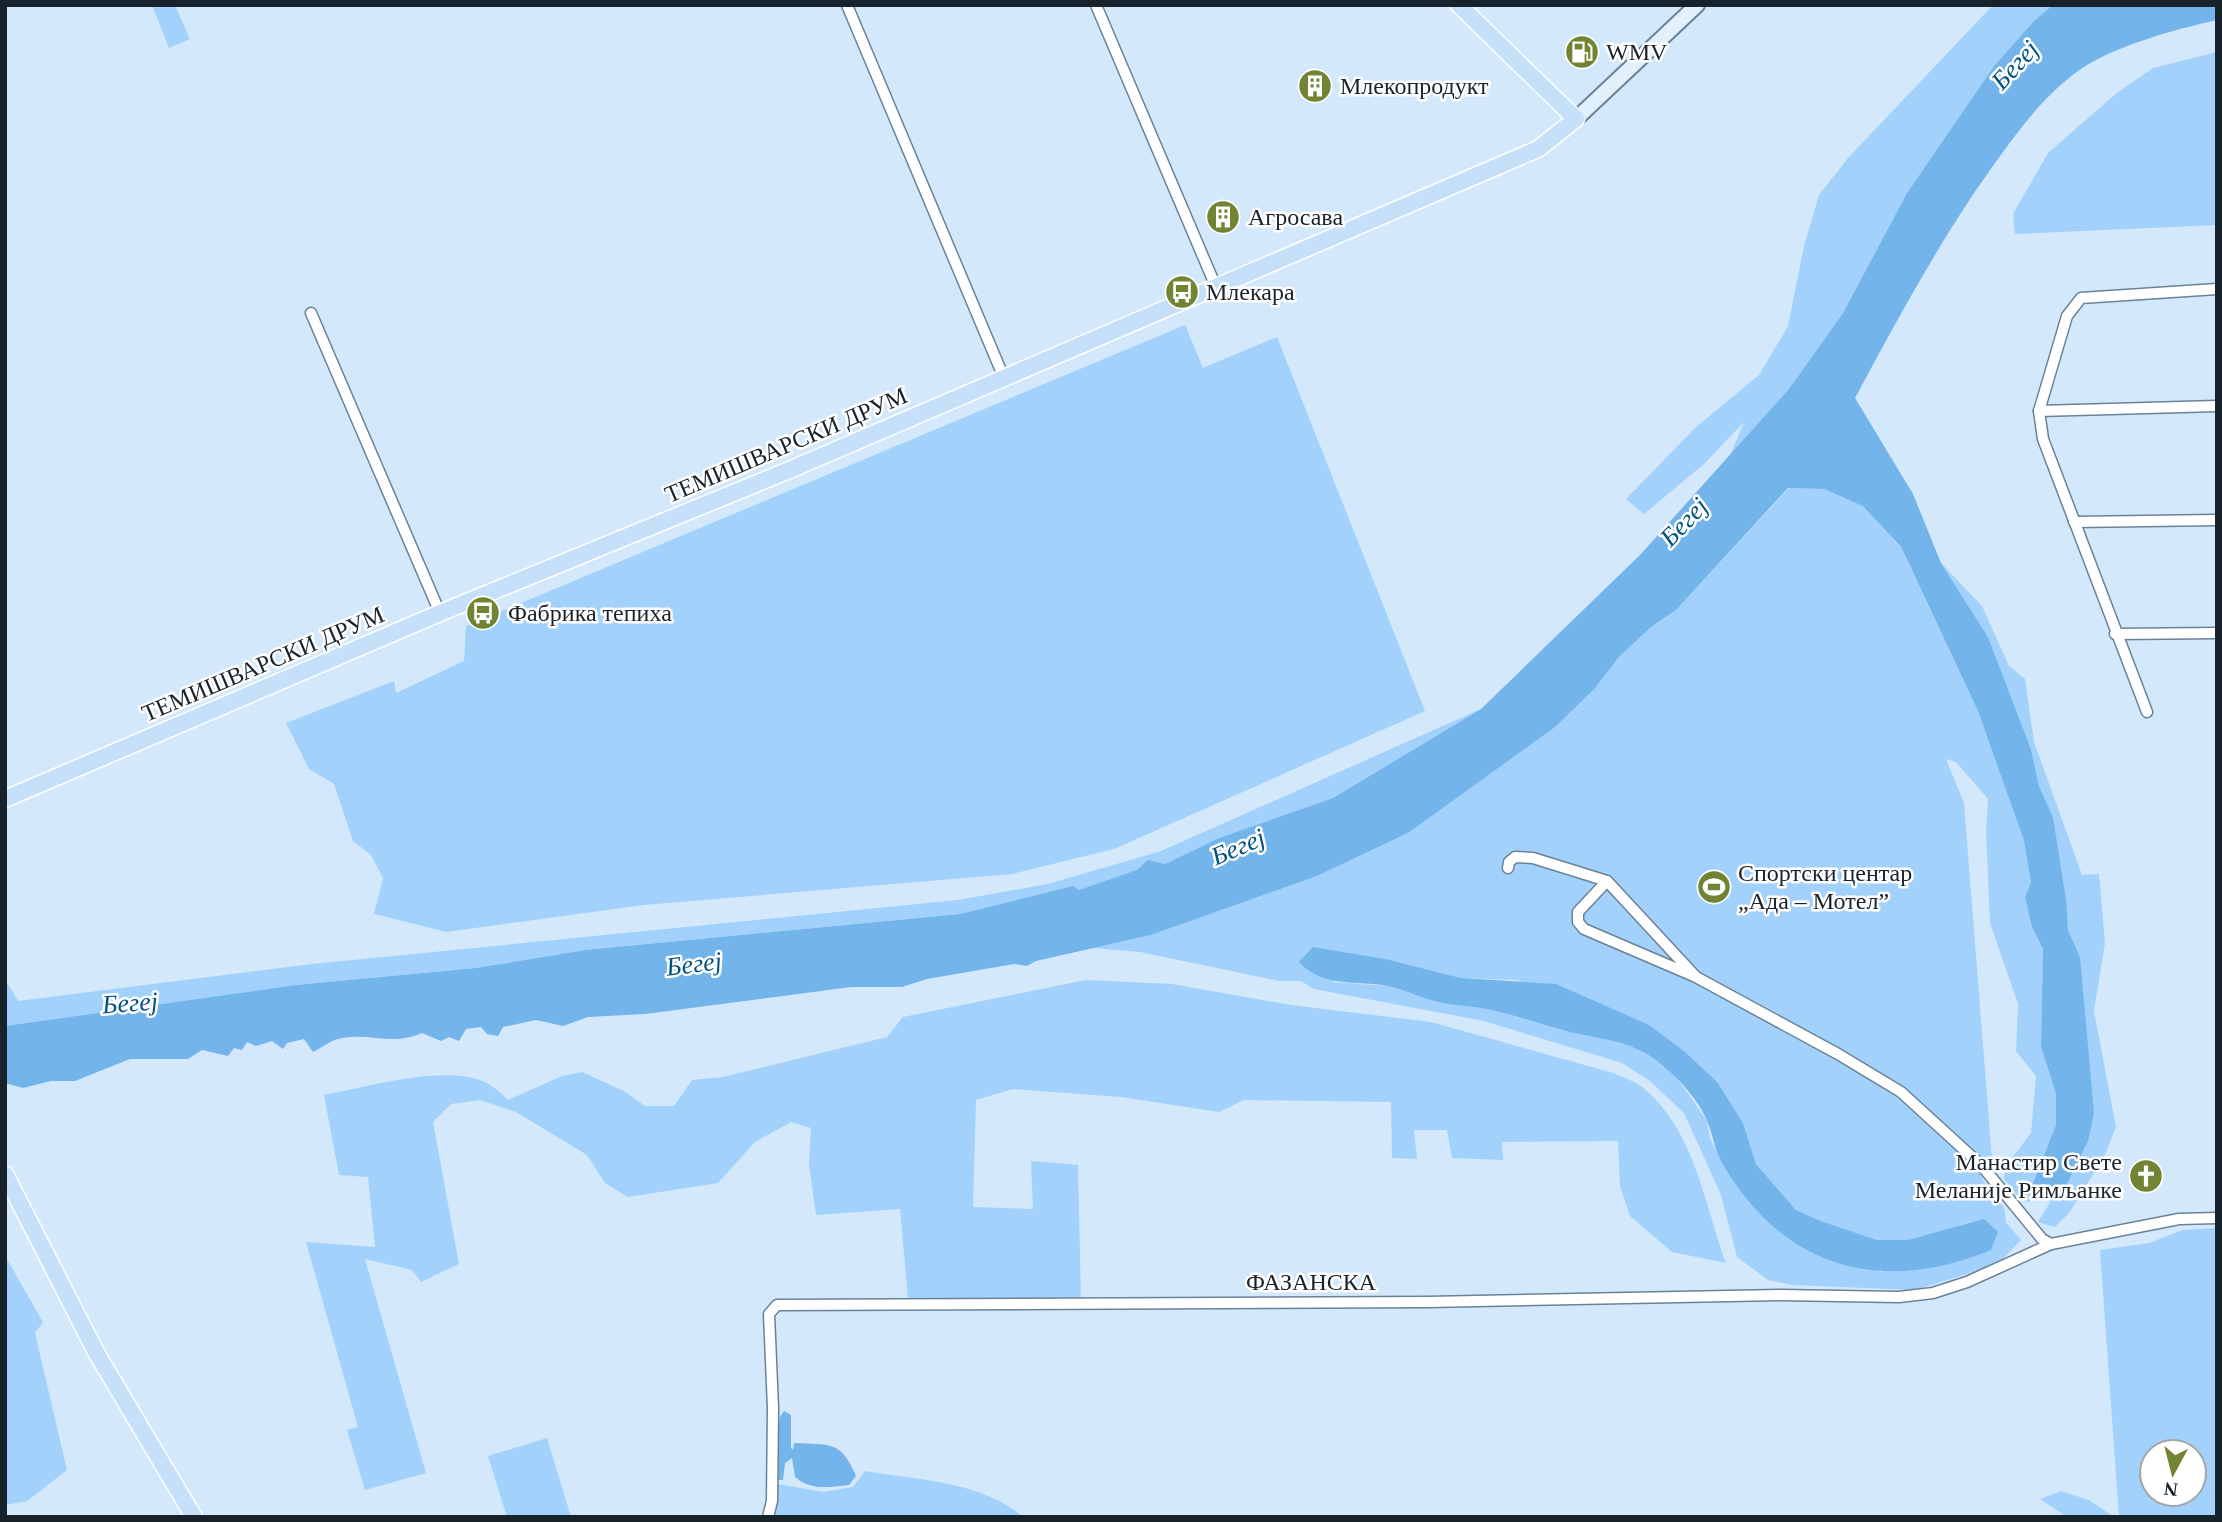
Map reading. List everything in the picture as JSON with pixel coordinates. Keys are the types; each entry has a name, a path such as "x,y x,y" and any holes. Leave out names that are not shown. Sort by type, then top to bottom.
{"main road":[{"path":"1459,5 1576,119 1697,5"},
{"name":"ТЕМИШВАРСКИ ДРУМ","path":"5,799 1527,155 1576,119"},
{"path":"5,1174 103,1365 194,1517"}],"street":[{"path":"847,5 1004,378"},
{"path":"1096,5 1216,287"},
{"path":"2147,712 2115,634 2043,439 2039,411 2067,316 2076,302 2088,296 2217,289"},
{"path":"311,313 440,614"},
{"path":"2039,411 2217,406"},
{"path":"2074,522 2217,520"},
{"path":"2115,634 2217,633"},
{"path":"1508,868 1509,862 1515,857 1533,858 1607,881 1696,976"},
{"path":"1607,881 1578,912 1580,926 1696,976 1902,1092 1982,1166 2042,1239 2051,1244 2179,1219 2217,1218"},
{"name":"ФАЗАНСКА","path":"768,1517 772,1501 773,1408 769,1321 772,1309 777,1305 1428,1302 1780,1295 1899,1297 1933,1293 1967,1282 2051,1244"}],"shaded area":[{"path":"152,5 175,5 190,39 169,48"},
{"path":"1993,5 2053,5 2035,20 1994,66 1907,193 1843,313 1789,389 1729,458 1744,422 1704,464 1644,514 1626,499 1696,427 1759,375 1788,326 1804,246 1819,195 1848,158"},
{"path":"2217,52 2217,225 2015,234 2013,214 2048,153 2118,92 2153,68"},
{"path":"1185,325 1203,368 1277,337 1425,711 1114,849 1012,874 644,905 446,932 374,914 383,878 371,855 353,841 334,784 309,769 286,723 394,681 396,693 464,661 466,626"},
{"path":"1789,488 1824,489 1864,506 1901,548 1978,711 2024,841 2031,883 2032,927 2043,949 2041,1047 2056,1094 2056,1125 2033,1183 2038,1196 2028,1202 2019,1197 2004,1179 2006,1166 2031,1133 2036,1076 2016,1051 2018,1004 1990,923 1986,832 1988,799 1956,762 1946,759 1964,803 1992,1159 1982,1179 2004,1208 2006,1222 2021,1240 1997,1265 1914,1290 1792,1285 1768,1280 1737,1257 1721,1195 1684,1113 1650,1081 1622,1063 1484,1021 1314,989 1301,981 1279,981 1140,952 1093,948 1151,935 1317,876 1408,833 1595,688 1619,657 1651,627 1676,610","holes":["1390,960 1461,978 1518,980 1718,1083 1743,1123 1756,1164 1796,1210 1823,1223 1877,1240 1908,1240 1948,1231 1973,1220 1881,1272 1721,1161 1710,1138 1707,1121 1687,1092 1672,1072 1640,1050 1600,1036 1564,1031 1493,1010 1438,1002 1388,986 1332,982"]},
{"path":"1941,563 1982,606 2009,666 2025,679 2034,742 2082,875 2099,874 2105,943 2094,1011 2116,1127 2104,1157 2069,1213 2055,1227 2038,1222 2051,1201 2065,1188 2080,957 2068,930 2053,817 2039,786 2031,749 1988,637"},
{"path":"1481,709 1333,798 1219,838 1165,864 1079,890 1073,886 960,914 585,950 476,968 296,985 5,1026 5,979 18,1001 312,964 958,900 1048,884 1161,851"},
{"path":"1086,980 1172,984 1291,1005 1431,1022 1628,1079 1642,1087 1660,1104 1686,1145 1726,1263 1672,1252 1630,1216 1620,1186 1618,1141 1502,1142 1503,1160 1452,1158 1447,1130 1414,1130 1417,1159 1392,1158 1391,1102 1244,1100 1219,1112 1121,1097 1013,1089 976,1100 973,1207 1033,1209 1031,1161 1078,1165 1081,1300 908,1299 900,1209 816,1215 809,1164 811,1128 791,1122 755,1142 718,1183 628,1197 605,1183 587,1155 516,1112 480,1100 451,1104 433,1122 459,1264 421,1282 412,1270 365,1259 426,1473 365,1490 347,1430 358,1427 306,1242 375,1247 368,1177 339,1175 324,1095 407,1078 451,1075 470,1077 487,1083 508,1100 562,1076 582,1072 624,1091 645,1106 674,1106 692,1080 723,1077 887,1037 903,1017"},
{"path":"2217,1228 2217,1517 2119,1517 2100,1250 2149,1243 2183,1230"},
{"path":"5,1256 43,1322 35,1333 67,1470 27,1501 5,1505"},
{"path":"547,1438 571,1517 507,1517 488,1456"},
{"path":"865,1471 968,1489 1007,1505 1023,1517 770,1517 777,1484 823,1492 853,1487"},
{"path":"2061,1491 2089,1500 2114,1517 2067,1517 2040,1499"}],"water":[{"name":"Бегеј","path":"2053,5 2217,5 2217,20 2162,34 2105,56 2088,64 2050,95 2028,119 1971,197 1936,253 1855,398 1913,494 1941,563 1988,637 2031,749 2039,786 2053,817 2068,930 2080,957 2094,1113 2088,1141 2065,1188 2051,1201 2038,1197 2033,1183 2056,1125 2056,1094 2041,1047 2043,949 2032,927 2025,897 2031,883 2024,841 1978,711 1901,547 1863,506 1824,489 1788,488 1676,610 1651,627 1619,657 1595,688 1555,727 1408,833 1317,876 1151,935 1036,961 1027,966 1014,964 927,979 902,987 851,987 645,1014 588,1017 563,1026 536,1020 503,1027 498,1036 487,1034 481,1027 466,1029 459,1041 449,1037 441,1041 422,1033 400,1039 349,1037 335,1040 313,1052 304,1039 287,1043 283,1049 272,1041 256,1046 247,1042 242,1050 234,1048 228,1056 202,1050 188,1059 130,1059 75,1081 51,1081 23,1088 5,1083 5,1026 296,985 476,968 585,950 960,914 1073,886 1079,890 1137,870 1148,860 1165,864 1219,838 1333,798 1481,709 1640,555 1789,389 1843,313 1907,193 1994,66 2035,20"},
{"path":"1313,947 1390,960 1461,978 1556,984 1649,1025 1684,1051 1718,1083 1743,1123 1756,1164 1796,1210 1877,1240 1908,1240 1984,1219 1998,1232 1991,1250 1950,1264 1910,1271 1872,1270 1837,1263 1804,1248 1773,1227 1746,1197 1721,1161 1707,1121 1696,1101 1679,1080 1648,1055 1620,1043 1500,1012 1438,1002 1388,986 1340,982 1319,976 1299,962"},
{"path":"784,1411 791,1415 791,1448 793,1450 794,1443 825,1445 839,1450 851,1464 856,1476 849,1485 820,1487 807,1484 795,1477 792,1458 785,1463 783,1480 779,1480 773,1467 780,1417"}],"place":[{"name":"WMV","path":"1582,52"},
{"name":"Млекопродукт","path":"1315,86"},
{"name":"Агросава","path":"1223,217"},
{"name":"Млекара","path":"1182,292"},
{"name":"Фабрика тепиха","path":"483,613"},
{"name":"Спортски центар „Ада – Мотел”","path":"1714,887"},
{"name":"Манастир Свете Меланије Римљанке","path":"2146,1176"}]}
